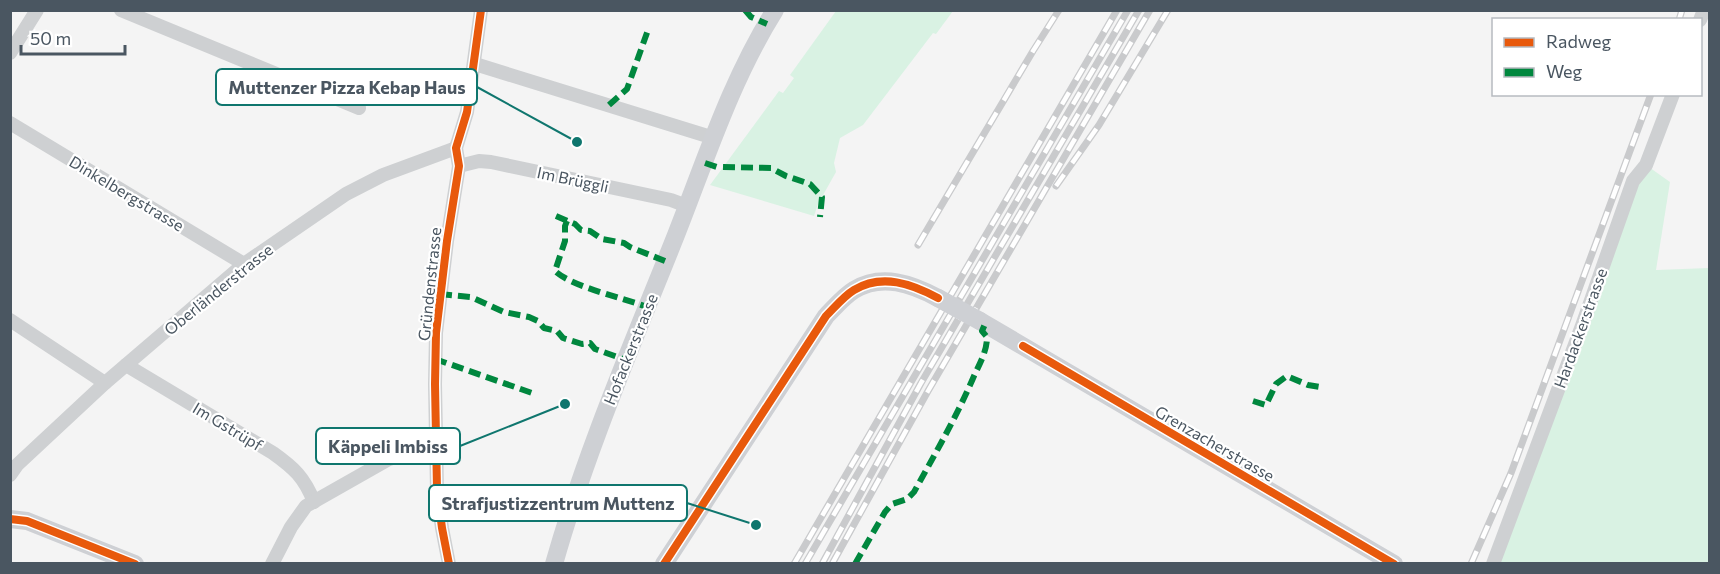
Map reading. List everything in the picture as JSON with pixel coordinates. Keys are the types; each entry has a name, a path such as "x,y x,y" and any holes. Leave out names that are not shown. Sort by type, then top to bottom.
{"street":[{"path":"10,53 37,10"},
{"path":"121,10 359,108"},
{"name":"Gründenstrasse","path":"449,564 437,490 436,333 459,166 456,148 467,112 481,10"},
{"name":"Hofackerstrasse","path":"554,564 614,388 738,78 775,10"},
{"path":"475,64 714,138"},
{"name":"Hardackerstrasse","path":"1492,564 1633,182 1646,165 1672,96"},
{"name":"Dinkelbergstrasse","path":"10,123 244,264"},
{"name":"Oberländerstrasse","path":"10,475 17,465 105,383 244,264 346,194 383,175 456,148"},
{"name":"Im Brüggli","path":"459,166 479,161 490,162 671,200 687,206"},
{"name":"Grenzacherstrasse","path":"664,564 826,316 852,291 882,281 899,282 917,287 980,321 1394,564"},
{"path":"10,320 105,383"},
{"name":"Im Gstrüpf","path":"126,365 291,465 309,488 314,502"},
{"path":"272,564 306,506 389,459 414,451 435,448"},
{"path":"10,519 27,522 135,564"}],"green space":[{"path":"836,11 953,11 936,34 933,33 863,125 840,138 834,163 836,172 814,216 710,185 779,91 783,93 794,78 790,75"},
{"path":"1646,165 1670,182 1656,270 1709,268 1709,563 1493,564 1583,323"}],"railway":[{"path":"918,245 1059,10"},
{"path":"794,564 1117,10"},
{"path":"805,564 1128,10"},
{"path":"822,564 921,383 1139,10"},
{"path":"832,564 928,391 1150,10"},
{"path":"1056,186 1099,125 1168,10"},
{"path":"1680,18 1682,10"},
{"path":"1471,564 1511,473 1650,96"}],"marked path":[{"path":"745,10 751,17 767,24"},
{"path":"609,105 627,89 648,30"},
{"path":"705,163 717,167"},
{"path":"723,167 771,168 810,184 822,197 820,217"},
{"path":"556,216 602,239 624,243 665,261"},
{"path":"567,221 565,241 555,271 573,282 647,307"},
{"path":"440,294 471,297 504,312 529,317 538,321 544,328 557,331 563,338 582,344 590,343 595,349 626,360"},
{"path":"855,564 885,512 892,504 907,499 914,492 938,449 983,357 987,342 987,337 982,331 985,324"},
{"path":"435,359 532,393"},
{"path":"1253,401 1266,405 1276,384 1287,376 1308,385 1320,387"}],"cycle path":[{"path":"449,564 437,490 436,333 459,166 456,148 467,112 481,10"},
{"path":"664,564 826,316 850,292 865,285 886,281 918,288 938,298"},
{"path":"1023,346 1394,564"},
{"path":"10,519 27,521 135,564"}],"place":[{"name":"Muttenzer Pizza Kebap Haus","path":"577,142"},
{"name":"Käppeli Imbiss","path":"565,404"},
{"name":"Strafjustizzentrum Muttenz","path":"756,525"}]}
